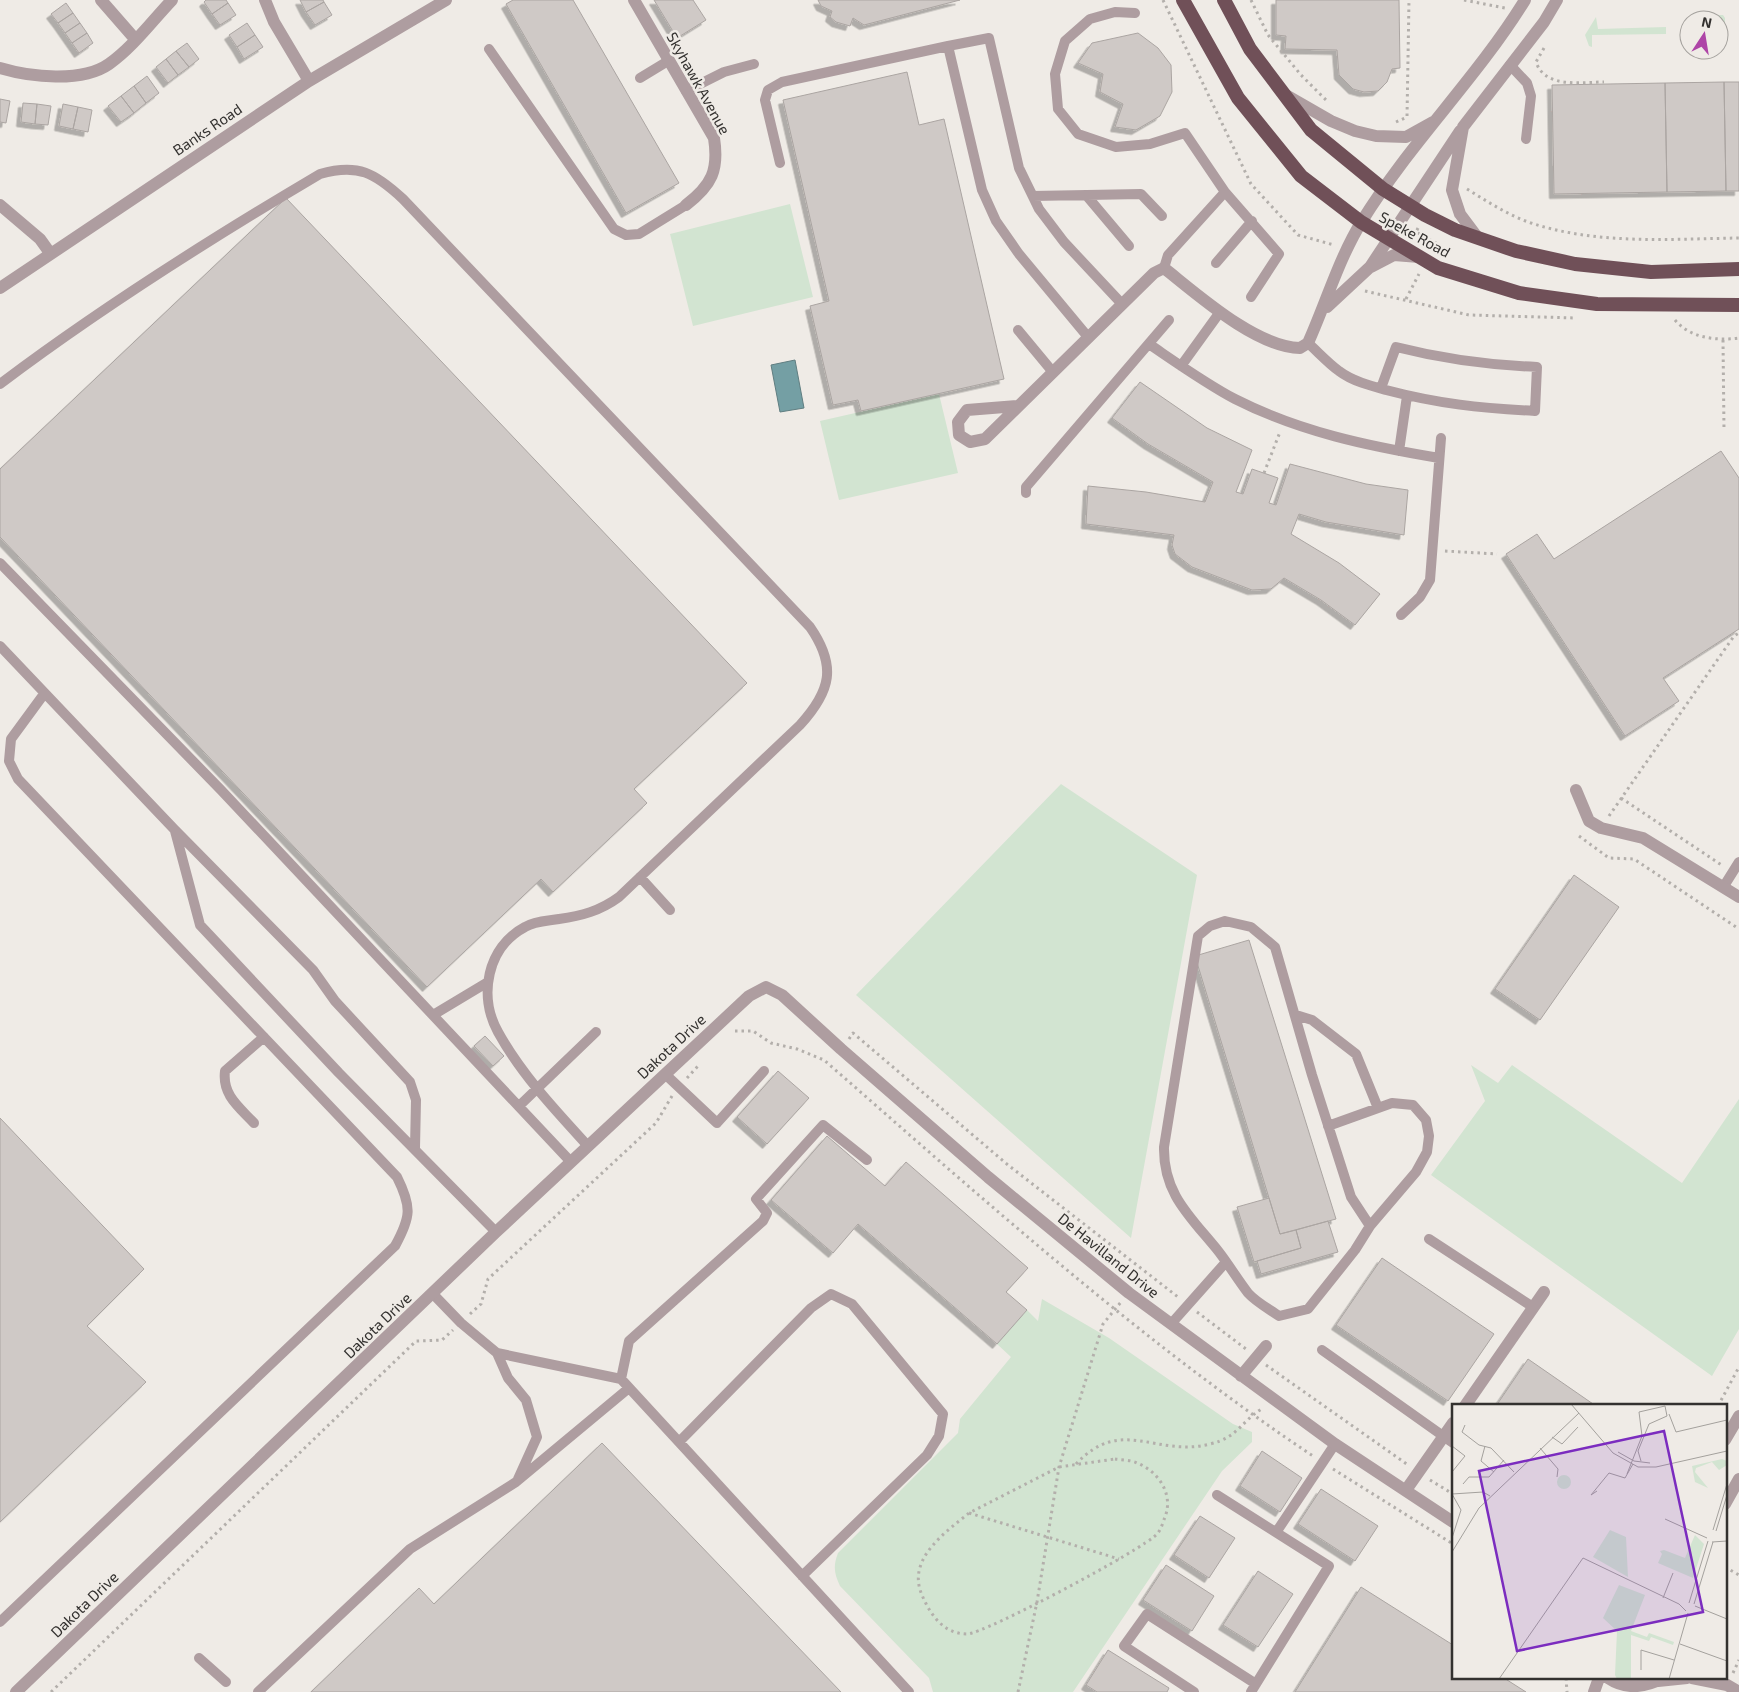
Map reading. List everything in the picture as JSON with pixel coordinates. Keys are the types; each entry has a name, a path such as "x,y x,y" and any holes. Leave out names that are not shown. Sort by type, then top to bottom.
{"highway":[{"name":"Speke Road","path":"1184,0 1238,98 1301,176 1361,222 1438,268 1529,294 1597,304 1739,305"},
{"name":"Speke Road","path":"1224,0 1250,49 1311,130 1383,189 1409,206 1455,230 1516,251 1575,264 1651,272 1739,269"}],"street":[{"path":"101,0 135,39"},
{"path":"0,68 25,75 75,76 108,64 172,0"},
{"path":"265,0 274,22 309,81"},
{"name":"Banks Road","path":"0,288 309,81 446,0"},
{"name":"Skyhawk Avenue","path":"634,0 714,138 717,159 712,175 702,193 686,205"},
{"path":"1017,406 1154,273 1164,268 1220,312 1275,344 1300,348 1308,343 1347,250 1361,222 1383,189 1490,52 1525,0"},
{"path":"1323,311 1370,268 1409,206 1463,127 1544,22 1557,0"},
{"path":"1283,93 1331,121 1356,132 1376,136 1406,137 1437,119"},
{"path":"1463,127 1452,190 1460,214 1478,238"},
{"path":"0,205 40,239 50,254"},
{"path":"1370,268 1394,255 1419,256"},
{"path":"1576,790 1589,821 1600,828 1643,838 1724,886 1739,897"},
{"name":"Dakota Drive","path":"16,1692 496,1232 748,996 766,987"},
{"name":"De Havilland Drive","path":"766,987 782,995 988,1177 1129,1293 1335,1444 1452,1521"},
{"path":"1466,1404 1544,1292"},
{"path":"1241,1376 1266,1346"},
{"path":"1726,1438 1739,1416"},
{"path":"1406,1490 1418,1472 1448,1440 1452,1426"},
{"path":"1726,1502 1739,1479"},
{"path":"1594,1692 1598,1680"},
{"path":"1611,1680 1631,1690 1650,1685 1658,1680"},
{"path":"1708,1680 1725,1682 1739,1692"}],"lane":[{"path":"1135,14 1115,12 1090,19 1065,41 1055,74 1058,109 1078,134 1116,147 1150,144 1185,132 1225,192 1279,254 1251,297"},
{"path":"780,163 765,100 768,90 782,82 989,38 1019,168 1039,209 1064,242 1122,304"},
{"path":"948,46 982,190 996,221 1019,254 1088,337"},
{"path":"489,49 614,229 626,235 639,234 686,205"},
{"path":"640,78 668,61"},
{"path":"686,91 724,72 754,64"},
{"path":"1510,65 1527,83 1531,96 1526,139"},
{"path":"0,384 33,359 208,240 320,174 338,169 352,169 370,173 386,182 810,627 826,656 828,672 826,689 818,706 640,877 604,908 588,914 527,926 516,933 495,956 488,982 490,1012 498,1032 538,1088 588,1146"},
{"path":"1164,268 1168,255 1225,192"},
{"path":"1033,196 1141,194 1162,216"},
{"path":"1086,195 1129,246"},
{"path":"1216,263 1252,221"},
{"path":"1181,366 1220,312"},
{"path":"1026,493 1026,487 1169,320"},
{"path":"1018,330 1052,371"},
{"path":"1308,343 1340,372 1381,388 1408,396 1466,407 1534,411 1537,367 1486,365 1431,356 1396,346 1381,388"},
{"path":"1148,344 1234,398 1284,420 1346,440 1439,458"},
{"path":"1399,451 1408,396"},
{"path":"1401,615 1420,597 1430,580 1434,550 1441,438"},
{"path":"0,562 571,1162"},
{"path":"0,646 174,829 313,970 334,1001 410,1082 416,1100 415,1148"},
{"path":"0,1622 395,1246 406,1226 408,1199 397,1177 18,779 9,761 10,739 44,694"},
{"path":"174,829 200,925 339,1073 496,1232"},
{"path":"1724,886 1739,862"},
{"path":"640,877 670,910"},
{"path":"1328,1126 1392,1103 1413,1105 1426,1120 1429,1136 1427,1152 1416,1172 1370,1226 1355,1250 1308,1310 1278,1316 1249,1294 1226,1262 1186,1214 1170,1185 1164,1167 1164,1147 1198,936 1210,926 1225,921 1251,927 1275,947 1328,1126 1351,1197 1370,1226"},
{"path":"433,1015 488,982"},
{"path":"1296,1015 1312,1020 1356,1054 1378,1108"},
{"path":"519,1106 596,1032"},
{"path":"254,1123 228,1096 224,1080 225,1071 264,1037"},
{"path":"665,1074 677,1088 718,1123 764,1070"},
{"path":"621,1379 629,1341 763,1221 767,1213 756,1199 823,1125 867,1160"},
{"path":"1429,1240 1533,1307"},
{"path":"1171,1324 1226,1262"},
{"path":"433,1294 461,1323 498,1353 621,1379 909,1692"},
{"path":"679,1442 811,1308 831,1294 852,1304 943,1414 939,1436 928,1455 802,1576"},
{"path":"1322,1350 1448,1440"},
{"path":"498,1353 508,1378 526,1400 537,1437 516,1482"},
{"path":"258,1692 410,1549 516,1482 629,1388"},
{"path":"1277,1531 1335,1444"},
{"path":"1194,1692 1182,1689 1124,1646 1147,1614 1253,1688 1329,1566 1277,1531 1217,1495"},
{"path":"199,1658 226,1682"}],"path":[{"path":"1251,0 1268,35 1301,75 1332,106"},
{"path":"1392,124 1407,117 1409,0"},
{"path":"1546,45 1536,62 1539,70 1546,77 1562,82 1604,82"},
{"path":"1465,187 1498,208 1530,223 1586,237 1655,240 1739,238"},
{"path":"1674,320 1692,334 1723,340 1739,338"},
{"path":"1723,340 1724,430"},
{"path":"1264,473 1284,420"},
{"path":"1434,550 1497,554"},
{"path":"1589,843 1734,636 1739,633"},
{"path":"1621,798 1733,872"},
{"path":"1579,836 1609,858 1634,860 1739,929"},
{"path":"730,1035 737,1029 753,1031 771,1043 797,1049 824,1060"},
{"path":"853,1033 1008,1165 1257,1356 1274,1372 1452,1493"},
{"path":"51,1692 416,1341 442,1340 461,1323 480,1304 488,1278 656,1123 677,1088 704,1060"},
{"path":"1018,1692 1037,1602 1058,1467 1103,1324 1129,1293"},
{"path":"1719,1404 1739,1368"},
{"path":"1076,1464 1088,1451 1110,1440 1134,1440 1185,1449 1211,1444 1234,1435 1251,1415 1275,1400"},
{"path":"1115,1459 1137,1462 1155,1473 1166,1490 1167,1510 1158,1534 1119,1559 1011,1617 968,1634 956,1632 942,1625 930,1613 919,1588 920,1566 932,1544 969,1513 1058,1467 1115,1459"},
{"path":"969,1513 1119,1559"},
{"path":"1726,1568 1739,1575"}],"green space":[{"path":"1596,17 1598,29 1666,27 1666,34 1592,35 1592,47 1589,46 1585,35"},
{"path":"790,204 813,297 693,326 670,234"},
{"path":"939,394 958,473 839,500 820,421"},
{"path":"1061,784 1197,875 1131,1238 856,995"},
{"path":"1471,1065 1498,1083 1512,1065 1682,1183 1739,1099 1739,1329 1712,1376 1431,1175 1485,1101"},
{"path":"1042,1299 1109,1338 1233,1424 1252,1432 1252,1442 1222,1471 1073,1692 933,1692 929,1678 840,1586 835,1570 836,1558 838,1553 958,1433 960,1419 1011,1357 997,1344 1027,1310 1038,1321"}],"water":[{"path":"795,360 804,408 780,412 771,365"}],"building":[{"path":"206,0 226,0 228,3 212,14 204,2"},
{"path":"300,0 323,0 324,2 306,12"},
{"path":"513,0 573,0 679,183 626,213 506,4"},
{"path":"654,0 693,0 706,20 677,38"},
{"path":"818,0 960,0 864,25 853,18 850,26 836,22 830,17 832,11 821,6"},
{"path":"1276,0 1399,0 1400,68 1392,69 1387,82 1378,91 1364,92 1353,89 1339,75 1337,50 1285,49 1286,36 1276,35"},
{"path":"324,2 332,15 315,25 306,12"},
{"path":"66,3 73,13 58,23 51,14"},
{"path":"228,3 236,15 220,25 212,14"},
{"path":"73,13 80,23 65,33 58,23"},
{"path":"80,23 87,33 72,43 65,33"},
{"path":"247,23 255,35 237,47 229,35"},
{"path":"87,33 93,43 79,53 72,43"},
{"path":"1138,33 1158,48 1171,65 1172,92 1160,116 1136,130 1115,127 1123,104 1100,92 1103,74 1078,63 1092,43"},
{"path":"255,35 263,47 244,59 237,47"},
{"path":"187,43 199,59 189,67 176,51"},
{"path":"176,51 189,67 178,75 166,59"},
{"path":"166,59 178,75 168,83 156,67"},
{"path":"907,72 919,125 944,119 1004,379 861,411 858,400 833,405 810,306 829,301 783,100"},
{"path":"147,76 159,93 146,103 134,86"},
{"path":"1724,82 1726,191 1667,192 1665,83"},
{"path":"1724,82 1739,82 1739,191 1726,191"},
{"path":"1665,83 1667,192 1554,194 1552,85"},
{"path":"134,86 146,103 134,113 121,96"},
{"path":"121,96 134,113 121,122 108,106"},
{"path":"0,99 10,101 6,123 0,122"},
{"path":"23,103 37,104 35,124 21,122"},
{"path":"37,104 51,106 48,125 35,124"},
{"path":"63,104 78,107 73,129 59,126"},
{"path":"78,107 92,110 88,132 73,129"},
{"path":"286,198 747,683 634,789 647,803 553,892 541,879 427,987 0,537 0,469"},
{"path":"1140,382 1207,428 1252,450 1236,492 1243,494 1252,469 1278,478 1269,503 1276,505 1290,464 1366,484 1408,490 1404,535 1326,522 1299,514 1291,534 1339,563 1380,594 1355,625 1321,600 1284,578 1271,589 1252,590 1192,567 1175,554 1172,545 1174,535 1086,524 1088,486 1146,492 1205,502 1213,482 1148,444 1112,418"},
{"path":"1721,451 1739,478 1739,629 1663,678 1679,701 1625,736 1506,554 1537,534 1554,559"},
{"path":"1574,875 1619,907 1540,1020 1495,989"},
{"path":"1249,940 1336,1219 1280,1234 1195,956"},
{"path":"485,1036 504,1056 493,1066 474,1046"},
{"path":"778,1071 809,1098 767,1144 737,1117"},
{"path":"0,1118 144,1269 87,1326 146,1382 0,1522"},
{"path":"827,1136 885,1186 906,1162 1028,1268 1006,1292 1027,1310 997,1344 858,1224 833,1253 771,1200"},
{"path":"1269,1198 1280,1234 1296,1230 1301,1248 1254,1262 1237,1207"},
{"path":"1328,1221 1338,1252 1261,1274 1257,1261 1301,1248 1296,1230"},
{"path":"1382,1258 1494,1334 1448,1401 1336,1325"},
{"path":"1528,1359 1593,1404 1497,1404"},
{"path":"602,1443 841,1692 311,1692 419,1588 434,1604"},
{"path":"1262,1451 1302,1478 1280,1512 1240,1486"},
{"path":"1321,1489 1378,1526 1355,1561 1298,1524"},
{"path":"1200,1516 1235,1538 1209,1578 1174,1555"},
{"path":"1166,1565 1214,1596 1192,1631 1143,1600"},
{"path":"1258,1571 1293,1594 1258,1647 1223,1625"},
{"path":"1361,1587 1452,1644 1452,1680 1507,1680 1526,1692 1295,1692"},
{"path":"1108,1650 1169,1688 1167,1692 1097,1692 1086,1685"}]}
